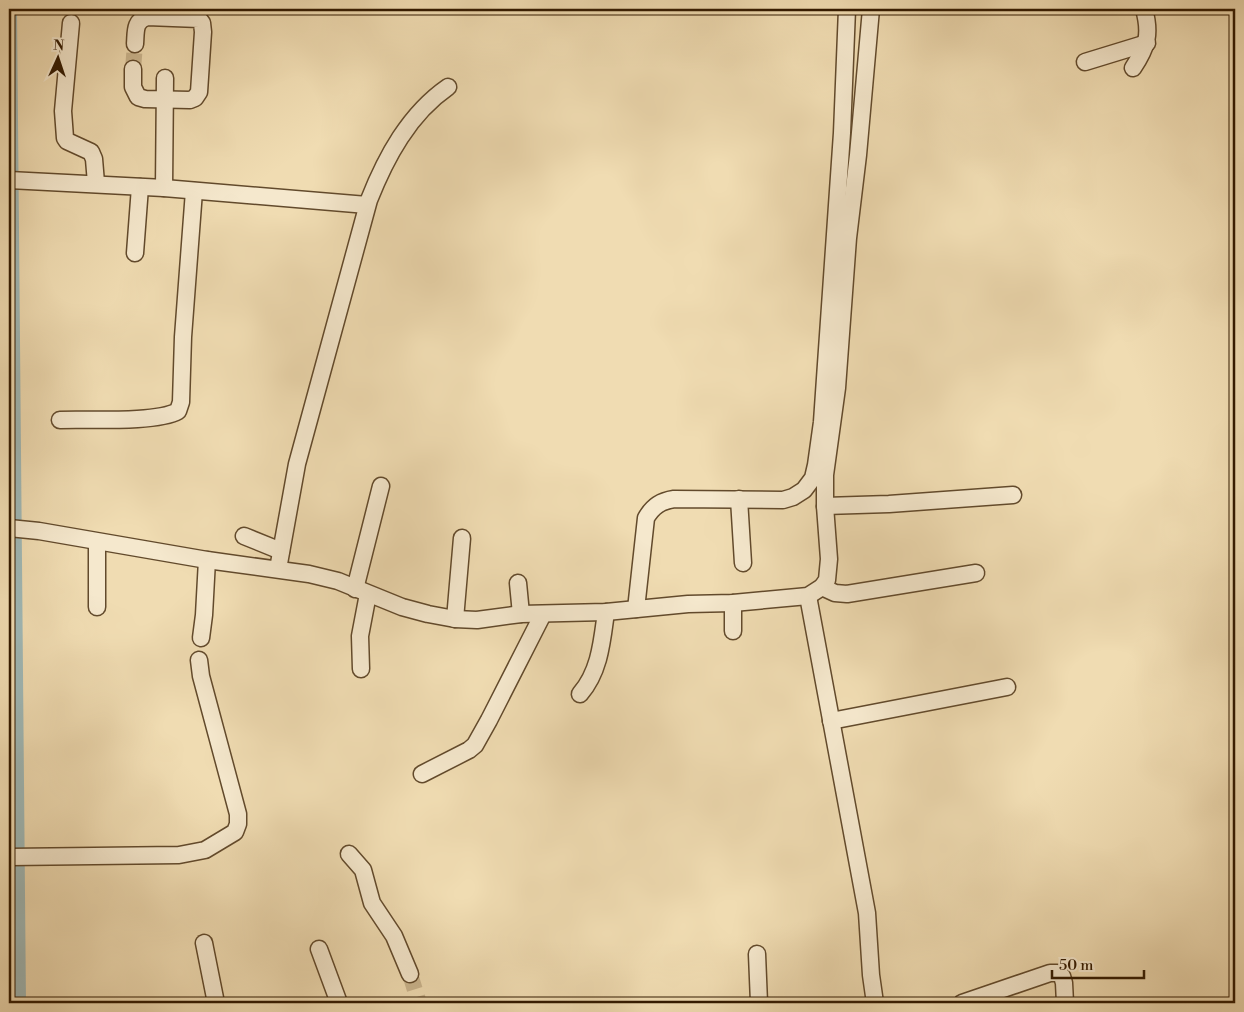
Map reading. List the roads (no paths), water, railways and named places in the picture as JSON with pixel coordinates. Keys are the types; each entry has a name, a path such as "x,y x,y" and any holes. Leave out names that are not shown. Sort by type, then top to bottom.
{"street":[{"path":"636,609 646,518 652,509 664,500 783,500 793,497 804,490 813,478 822,422 842,133 847,9"},
{"path":"871,9 858,155 848,238 837,388 825,475 829,558 826,580 815,592 831,721 867,913 871,975 876,1003"},
{"path":"1133,68 1144,52 1147,43 1147,18 1144,9"},
{"path":"133,69 133,87 138,97 190,100 195,98 201,84 202,23 199,19 147,17 140,19 137,24 135,44"},
{"path":"71,24 63,111 65,138 67,141 91,152 94,158 96,183"},
{"path":"1085,62 1147,43"},
{"path":"164,188 165,78"},
{"path":"278,569 299,456 367,205 380,172 412,121 421,110 448,87"},
{"path":"9,180 96,183 367,205"},
{"path":"134,253 140,187"},
{"path":"60,420 170,416 178,411 181,402 183,337 194,191"},
{"path":"361,669 361,591 381,486"},
{"path":"825,506 889,504 1013,495"},
{"path":"739,499 744,563"},
{"path":"10,528 39,531 207,560 278,569 338,581 402,607 455,619 477,620 522,614 606,612 688,604 732,603 815,592 847,594 976,573"},
{"path":"244,536 281,551"},
{"path":"455,619 462,538"},
{"path":"97,542 97,607"},
{"path":"200,638 204,615 207,560"},
{"path":"518,583 522,614"},
{"path":"732,603 734,631"},
{"path":"580,694 589,684 596,665 606,612"},
{"path":"422,774 469,750 474,745 489,720 543,614"},
{"path":"9,857 180,856 205,850 235,832 238,824 238,814 201,676 199,660"},
{"path":"831,721 1007,687"},
{"path":"349,854 362,870 372,904 394,936 410,974"},
{"path":"204,943 216,1003"},
{"path":"319,949 339,1003"},
{"path":"757,954 760,1003"},
{"path":"962,1003 1050,973 1057,973 1062,976 1065,1003"}],"waterway":[{"path":"11,9 20,1003"}],"tunnel":[{"path":"133,69 135,44"},
{"path":"410,974 419,1003"}]}
